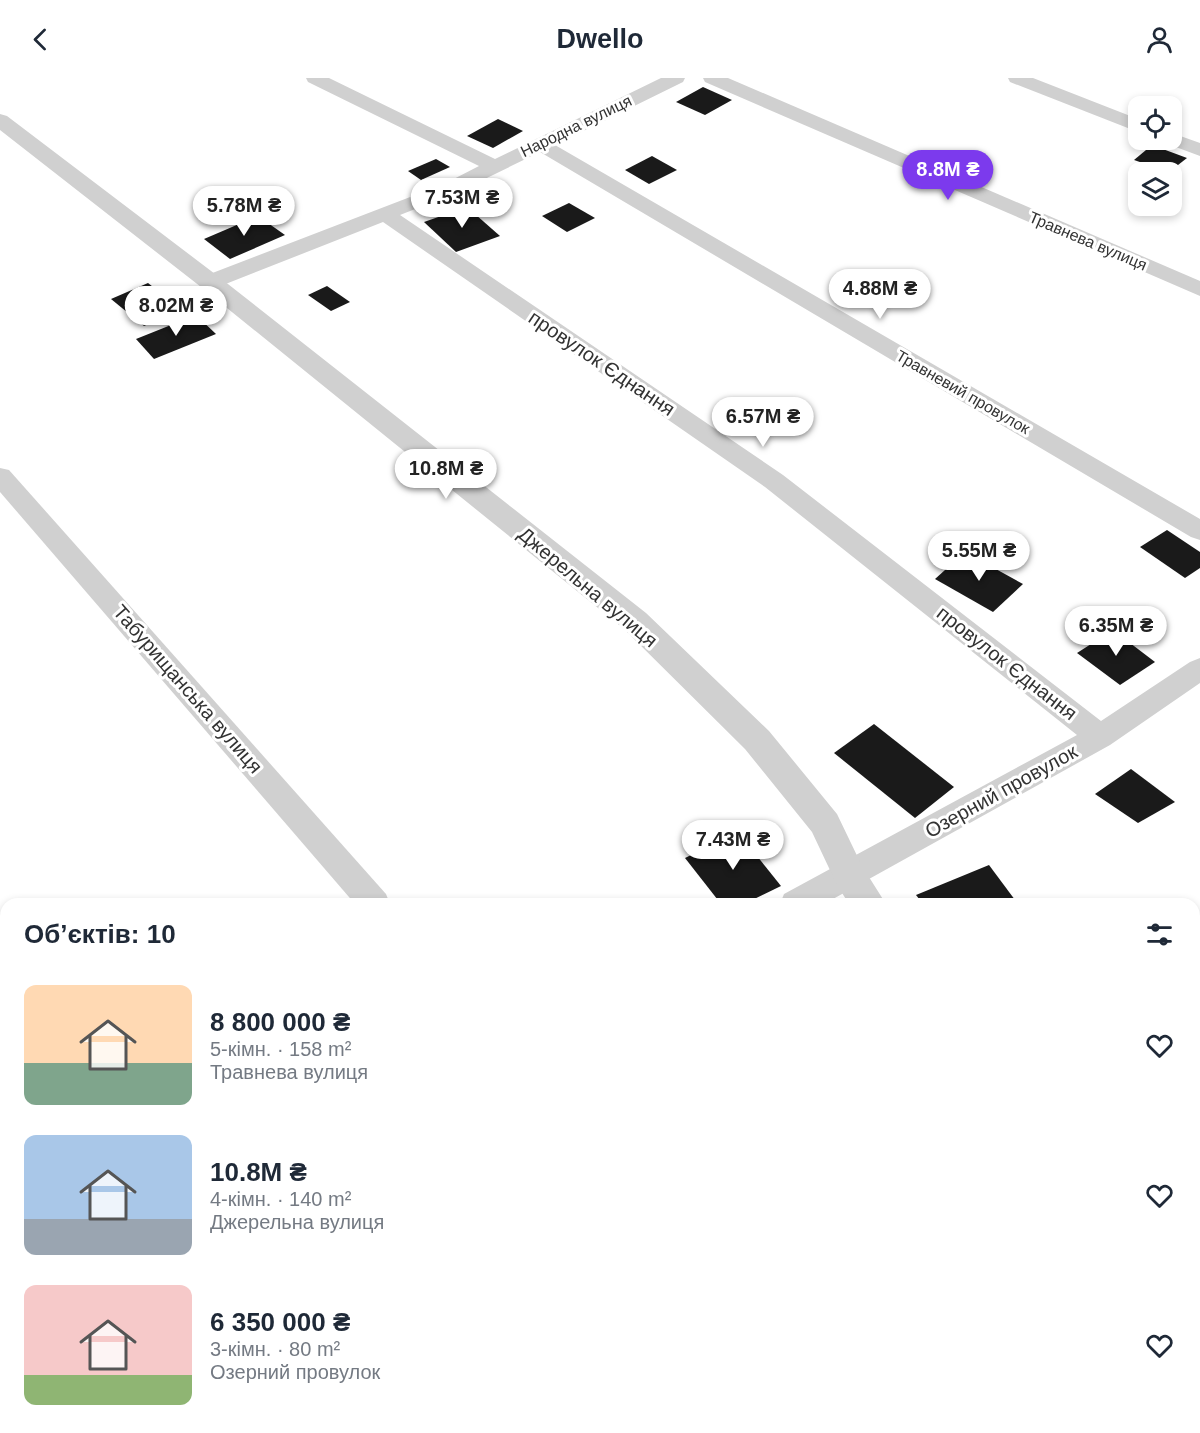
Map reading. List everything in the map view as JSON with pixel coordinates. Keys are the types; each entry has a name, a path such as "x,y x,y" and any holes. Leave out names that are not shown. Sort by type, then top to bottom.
{"street":[{"path":"315,78 495,166"},
{"name":"Народна вулиця","path":"210,282 385,214 495,166 676,78"},
{"name":"Травнева вулиця","path":"712,78 1200,289"},
{"path":"1017,78 1128,122"},
{"name":"Джерельна вулиця","path":"0,120 210,282 635,621 757,740 825,824 849,875 863,898"},
{"path":"1182,143 1200,150"},
{"name":"Травневий провулок","path":"540,144 1200,531"},
{"name":"провулок Єднання","path":"385,214 774,481 1100,737"},
{"name":"Табурищанська вулиця","path":"0,476 181,680 369,898"},
{"name":"Озерний провулок","path":"807,898 1100,737 1200,669"}],"building":[{"path":"703,87 732,100 705,115 676,102"},
{"path":"498,119 523,131 493,148 467,136"},
{"path":"1146,150 1165,150 1187,158 1182,162 1134,160"},
{"path":"652,156 677,170 649,184 625,170"},
{"path":"436,159 450,167 421,180 408,171"},
{"path":"569,203 595,218 567,232 542,216"},
{"path":"467,207 500,236 456,252 424,222"},
{"path":"258,216 285,235 230,259 204,239"},
{"path":"148,283 181,309 144,326 111,299"},
{"path":"327,286 350,302 331,311 308,295"},
{"path":"196,315 216,334 154,359 136,339"},
{"path":"1167,530 1200,552 1200,568 1185,578 1140,547"},
{"path":"965,552 1023,584 993,612 935,579"},
{"path":"1113,630 1155,662 1120,685 1077,653"},
{"path":"874,724 954,787 915,818 834,753"},
{"path":"1131,769 1175,802 1138,823 1095,794"},
{"path":"738,832 781,886 756,898 716,898 685,858"},
{"path":"989,865 1014,898 918,898 916,895"}]}
